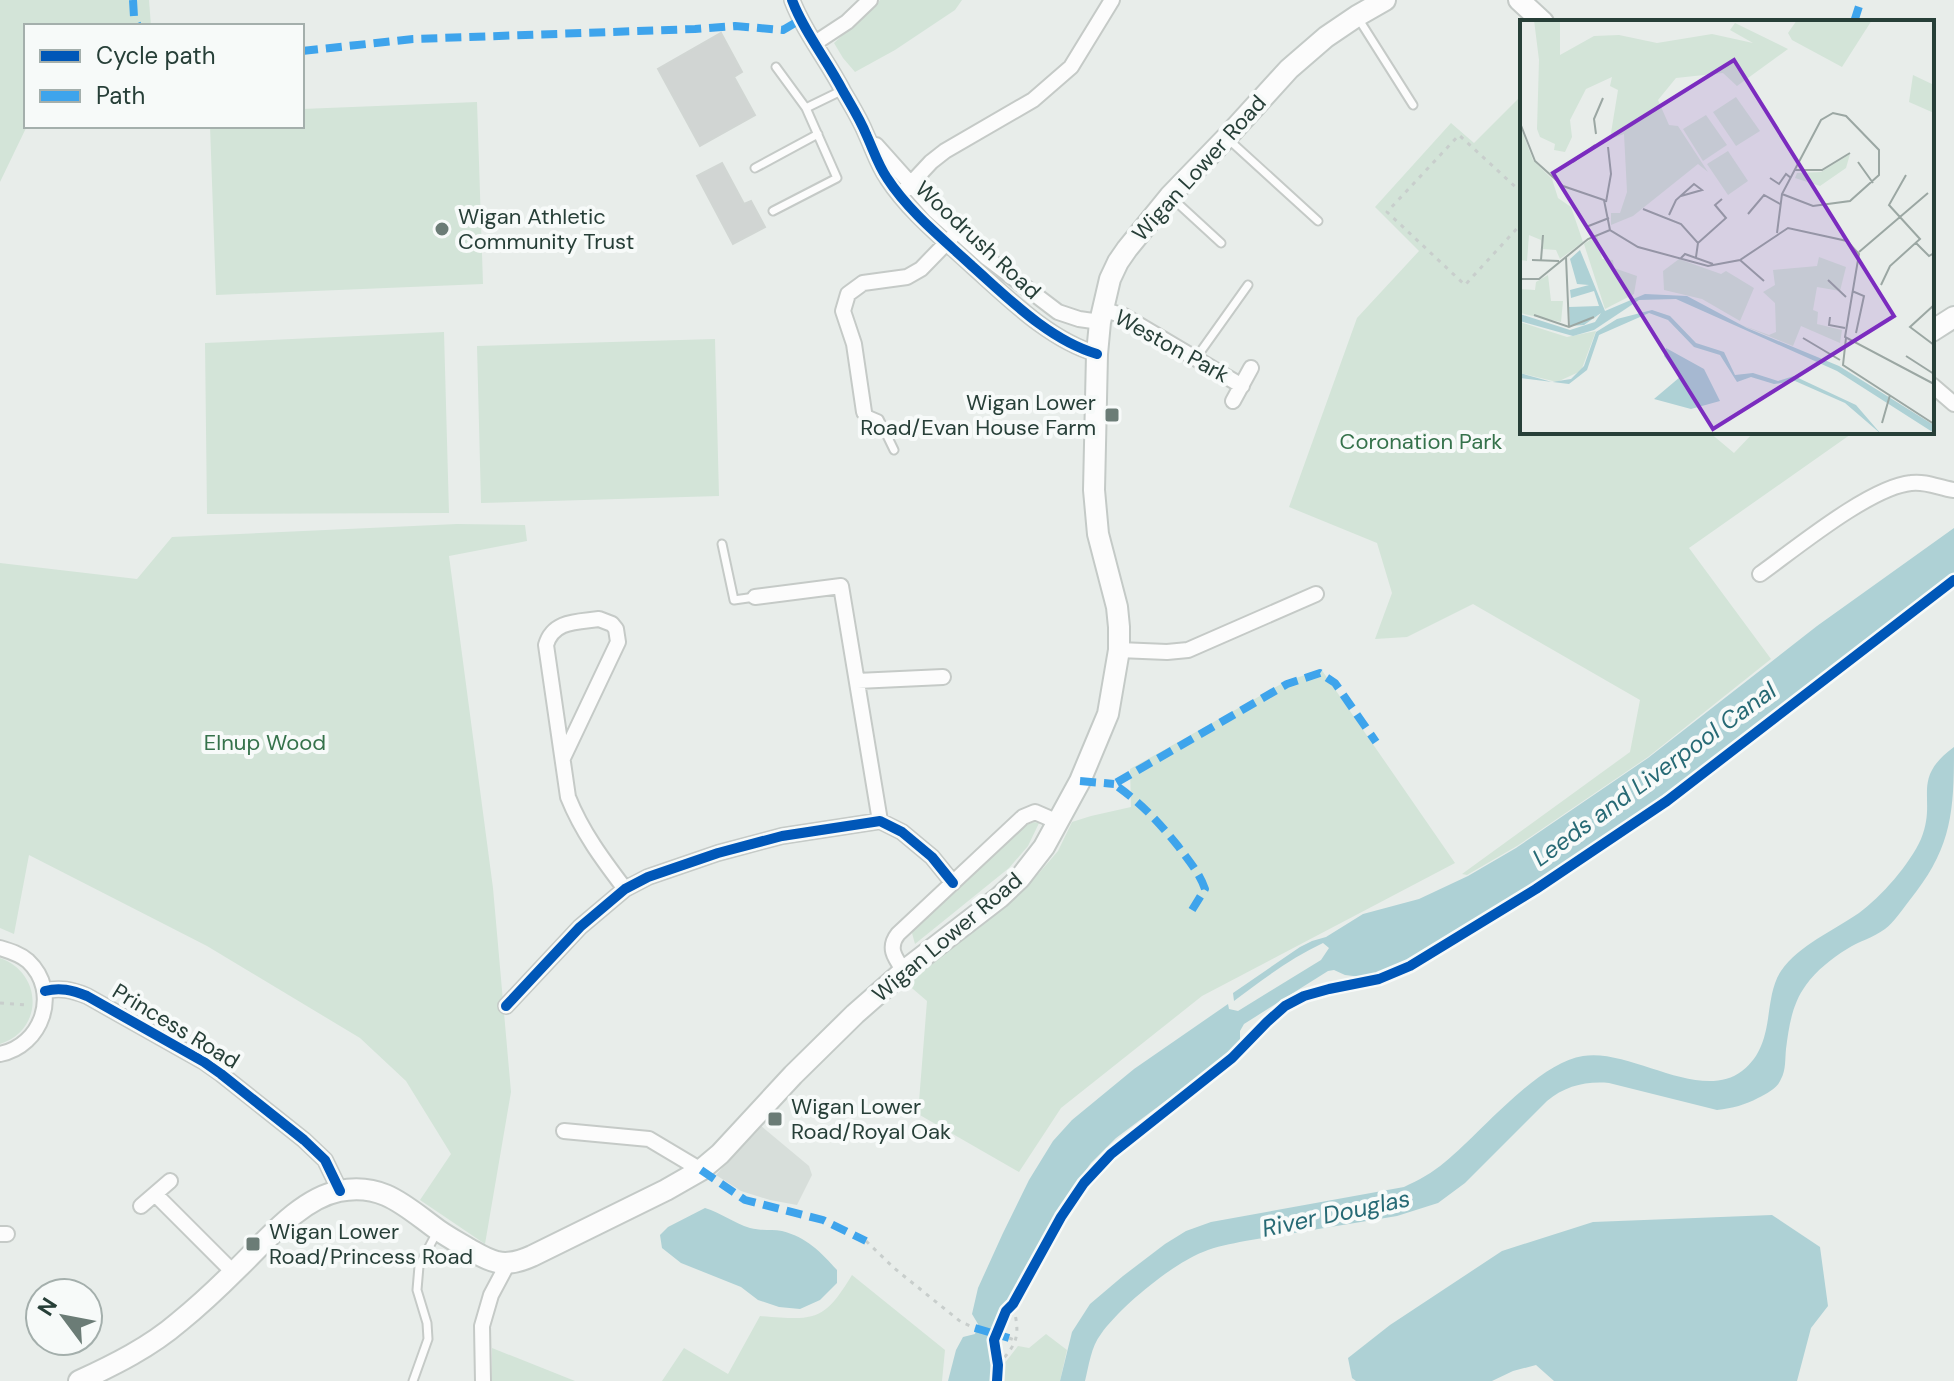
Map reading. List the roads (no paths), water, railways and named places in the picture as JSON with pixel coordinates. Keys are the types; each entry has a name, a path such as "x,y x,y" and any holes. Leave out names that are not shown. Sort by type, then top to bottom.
{"main road":[{"name":"Wigan Lower Road","path":"508,1263 552,1247 701,1170 855,1014 904,971 1000,897 1020,878 1044,847 1080,781 1108,714 1119,650 1117,607 1095,512 1097,354 1101,316 1110,279 1118,262 1170,196 1305,53 1385,0"},
{"path":"1519,0 1541,20"},
{"path":"1934,330 1954,317"},
{"path":"79,1381 128,1357 175,1325 297,1212 325,1195 370,1189 385,1194 489,1260 508,1263"}],"street":[{"name":"Woodrush Road","path":"792,0 800,20 843,90 885,176 905,190 1029,315 1063,339 1097,354"},
{"path":"815,43 847,22 870,0"},
{"path":"905,190 945,151 1033,100 1071,67 1112,0"},
{"name":"Woodrush Road","path":"951,237 1058,312 1079,319 1101,316"},
{"path":"864,412 854,344 843,311 848,294 863,283 907,277 921,269 951,237"},
{"name":"Weston Park","path":"1101,316 1124,316 1242,386"},
{"name":"Weston Park","path":"1233,401 1251,368"},
{"path":"1934,387 1954,404"},
{"path":"846,392 862,390"},
{"path":"1760,574 1855,507 1896,486 1928,483 1954,490"},
{"path":"1119,650 1188,650 1310,597 1296,584"},
{"path":"755,597 841,586 880,821"},
{"path":"563,758 618,642 616,629 606,620 561,625 551,633 546,645 568,797 596,851 625,889"},
{"path":"857,681 943,677"},
{"path":"904,971 893,955 893,940 1028,814 1042,813 1058,822"},
{"path":"506,1006 580,927 625,889 648,877 718,853 769,839 880,821 902,832 932,857 953,883"},
{"path":"0,948 28,961 39,975 45,991 41,1023 32,1037 20,1047 0,1054"},
{"name":"Princess Road","path":"45,991 56,988 87,996 204,1062 304,1140 325,1160 340,1191"},
{"path":"564,1131 649,1139 701,1170"},
{"path":"141,1206 170,1181"},
{"path":"155,1194 234,1273"},
{"path":"483,1381 482,1326 491,1295 508,1263"}],"lane":[{"path":"1357,16 1413,105"},
{"path":"773,211 837,178 806,108 776,67"},
{"path":"806,108 843,90"},
{"path":"755,168 818,134"},
{"path":"1227,137 1318,221"},
{"path":"1170,196 1221,243"},
{"path":"1196,358 1248,285"},
{"path":"864,412 879,419 894,450"},
{"path":"722,544 734,600 755,597"},
{"path":"413,1381 428,1339 427,1323 417,1290 419,1266 438,1230"}],"water":[{"name":"Leeds and Liverpool Canal","path":"1954,528 1954,573 1719,755 1554,873 1486,917 1383,973 1361,977 1328,971 1244,1024 1240,1031 1240,1044 1235,1049 1116,1138 1091,1163 1071,1190 996,1324 990,1342 994,1363 992,1381 948,1381 956,1350 963,1337 975,1334 978,1324 972,1314 978,1288 1003,1233 1029,1180 1053,1141 1072,1120 1134,1069 1228,1004 1229,1009 1238,1011 1321,960 1329,948 1323,943 1311,949 1234,1001 1233,993 1300,947 1326,937 1363,914 1419,899 1468,876 1516,848 1648,758 1817,626"},
{"name":"River Douglas","path":"1954,747 1948,829 1934,864 1888,926 1836,956 1806,985 1792,1016 1783,1075 1771,1090 1744,1104 1717,1110 1609,1083 1568,1088 1547,1101 1465,1183 1438,1203 1397,1216 1224,1245 1190,1258 1148,1287 1110,1323 1095,1345 1085,1381 1060,1381 1072,1332 1090,1304 1186,1231 1211,1222 1404,1187 1445,1162 1511,1100 1547,1071 1565,1061 1583,1056 1602,1056 1706,1081 1725,1079 1742,1071 1760,1048 1775,983 1788,962 1868,906 1910,859 1925,825 1928,780 1940,759"},
{"path":"705,1208 750,1228 782,1231 806,1241 837,1270 837,1283 820,1300 800,1309 779,1307 758,1300 741,1287 681,1263 662,1248 660,1235 668,1227"},
{"path":"1772,1215 1820,1247 1828,1306 1811,1328 1797,1381 1554,1381 1536,1365 1492,1381 1356,1381 1352,1378 1348,1358 1390,1325 1502,1251 1593,1222"}],"place":[{"name":"Wigan Athletic Community Trust","path":"442,229"},
{"name":"Wigan Lower Road/Evan House Farm","path":"1112,415"},
{"name":"Wigan Lower Road/Royal Oak","path":"775,1119"},
{"name":"Wigan Lower Road/Princess Road","path":"253,1244"}],"park label":[{"name":"Coronation Park","path":"1421,441"},
{"name":"Elnup Wood","path":"265,742"}]}
